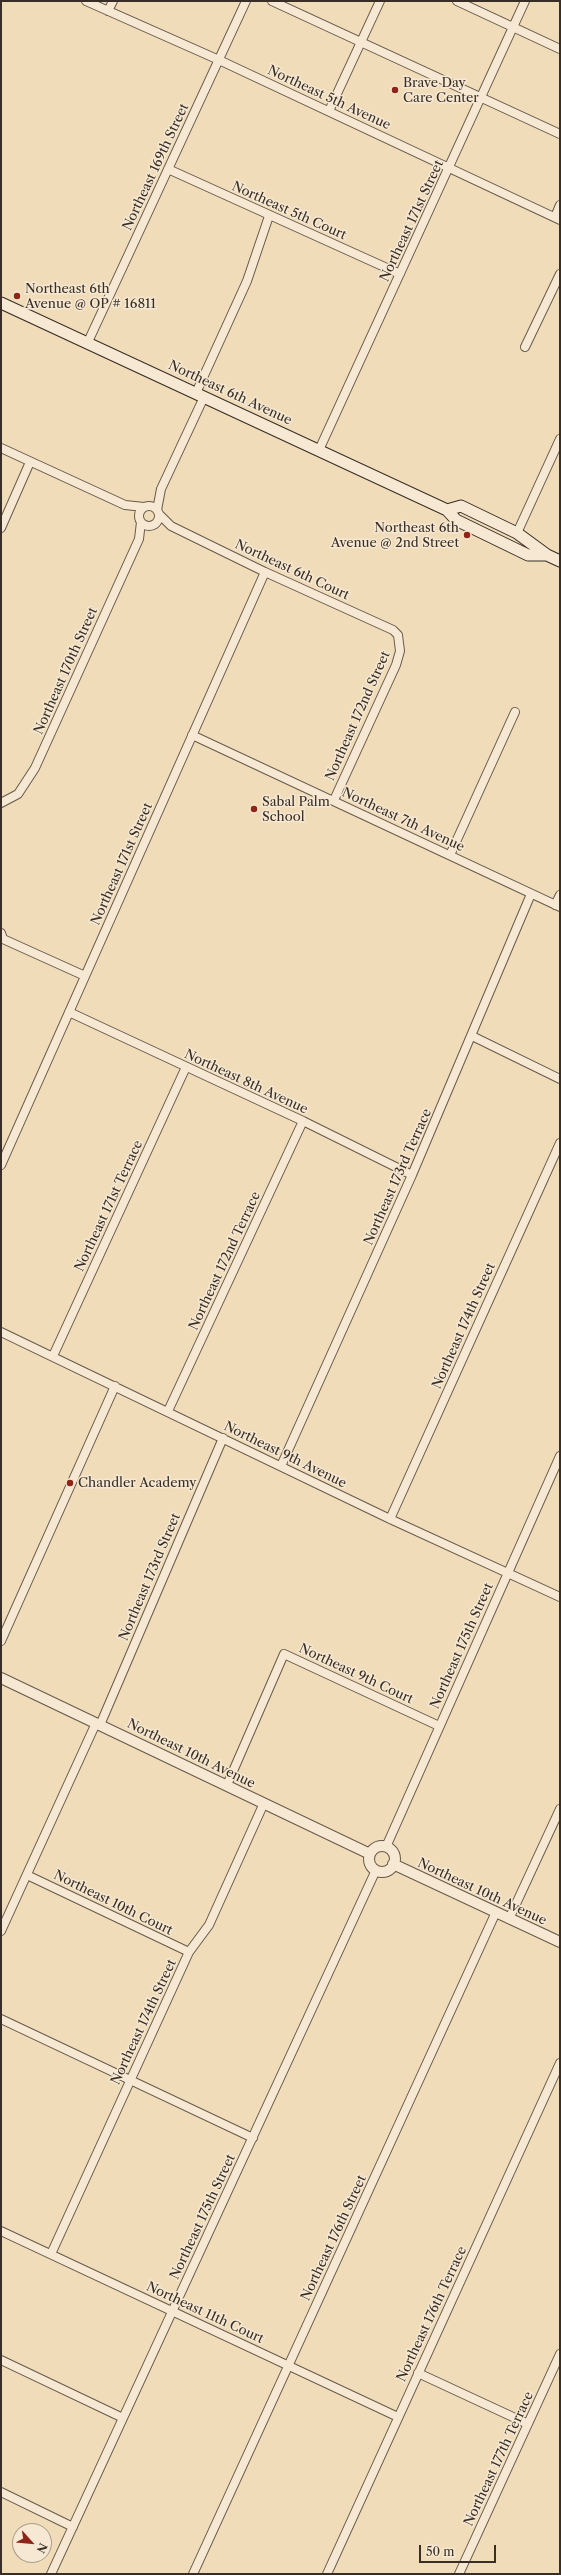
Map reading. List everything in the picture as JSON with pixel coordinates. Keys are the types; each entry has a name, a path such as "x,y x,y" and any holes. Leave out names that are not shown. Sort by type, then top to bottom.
{"main road":[{"name":"Northeast 6th Avenue","path":"1,303 447,510 456,520 528,556 547,555"},
{"name":"Northeast 6th Avenue","path":"447,510 461,506 517,532 547,555 560,561"}],"street":[{"name":"Northeast 5th Avenue","path":"86,1 219,60 557,218"},
{"path":"108,11 113,1"},
{"name":"Northeast 169th Street","path":"87,344 246,1"},
{"path":"272,1 560,134"},
{"path":"329,111 380,1"},
{"path":"457,1 560,49"},
{"name":"Northeast 171st Street","path":"319,450 525,1"},
{"name":"Northeast 5th Court","path":"168,169 400,274"},
{"path":"557,218 560,205"},
{"path":"125,504 140,520 152,525 158,520 162,489 248,281 269,216"},
{"path":"525,347 560,274"},
{"path":"517,532 560,439"},
{"path":"1,448 125,504 146,507 158,512"},
{"path":"1,528 30,462"},
{"path":"140,520 140,511 146,507 162,489"},
{"name":"Northeast 6th Court","path":"158,512 171,526 265,572 393,630 399,640"},
{"name":"Northeast 170th Street","path":"139,539 140,520"},
{"name":"Northeast 6th Court","path":"152,525 171,526"},
{"name":"Northeast 170th Street","path":"1,802 18,794 35,768 139,539 152,525"},
{"name":"Northeast 171st Street","path":"1,1165 265,572"},
{"name":"Northeast 172nd Street","path":"334,800 396,665 400,651 399,640"},
{"path":"450,855 514,712"},
{"name":"Northeast 7th Avenue","path":"192,735 334,800 558,906"},
{"name":"Northeast 173rd Terrace","path":"281,1466 412,1175 472,1036 530,894"},
{"path":"558,906 560,895"},
{"path":"2,937 85,976"},
{"name":"Northeast 8th Avenue","path":"69,1012 303,1121 412,1175"},
{"path":"472,1036 560,1080"},
{"name":"Northeast 171st Terrace","path":"53,1356 186,1067"},
{"name":"Northeast 172nd Terrace","path":"168,1411 303,1121"},
{"name":"Northeast 174th Street","path":"390,1519 560,1143"},
{"name":"Northeast 9th Avenue","path":"1,1332 390,1519 560,1597"},
{"path":"1,1640 115,1386"},
{"name":"Northeast 173rd Street","path":"1,1931 98,1724 223,1438"},
{"name":"Northeast 175th Street","path":"386,1847 559,1459"},
{"name":"Northeast 9th Court","path":"228,1785 284,1654 439,1726"},
{"name":"Northeast 10th Avenue","path":"1,1678 370,1854"},
{"name":"Northeast 174th Street","path":"51,2254 189,1952 209,1925 264,1804"},
{"path":"509,1919 560,1809"},
{"path":"386,1847 393,1853 393,1864 387,1870 376,1870 369,1862 370,1854 376,1848 386,1847"},
{"name":"Northeast 10th Avenue","path":"393,1864 560,1942"},
{"name":"Northeast 175th Street","path":"51,2574 376,1870"},
{"name":"Northeast 10th Court","path":"27,1874 189,1952"},
{"name":"Northeast 176th Street","path":"193,2574 496,1912"},
{"path":"1,2019 253,2138"},
{"name":"Northeast 176th Terrace","path":"327,2574 560,2063"},
{"name":"Northeast 11th Court","path":"1,2231 398,2417"},
{"name":"Northeast 177th Terrace","path":"459,2574 560,2354"},
{"path":"1,2360 123,2418"},
{"path":"418,2373 528,2424"},
{"path":"1,2492 73,2527"}],"place":[{"name":"Brave Day Care Center","path":"395,90"},
{"name":"Northeast 6th Avenue @ OP # 16811","path":"17,296"},
{"name":"Northeast 6th Avenue @ 2nd Street","path":"467,535"},
{"name":"Sabal Palm School","path":"254,809"},
{"name":"Chandler Academy","path":"70,1483"}]}
